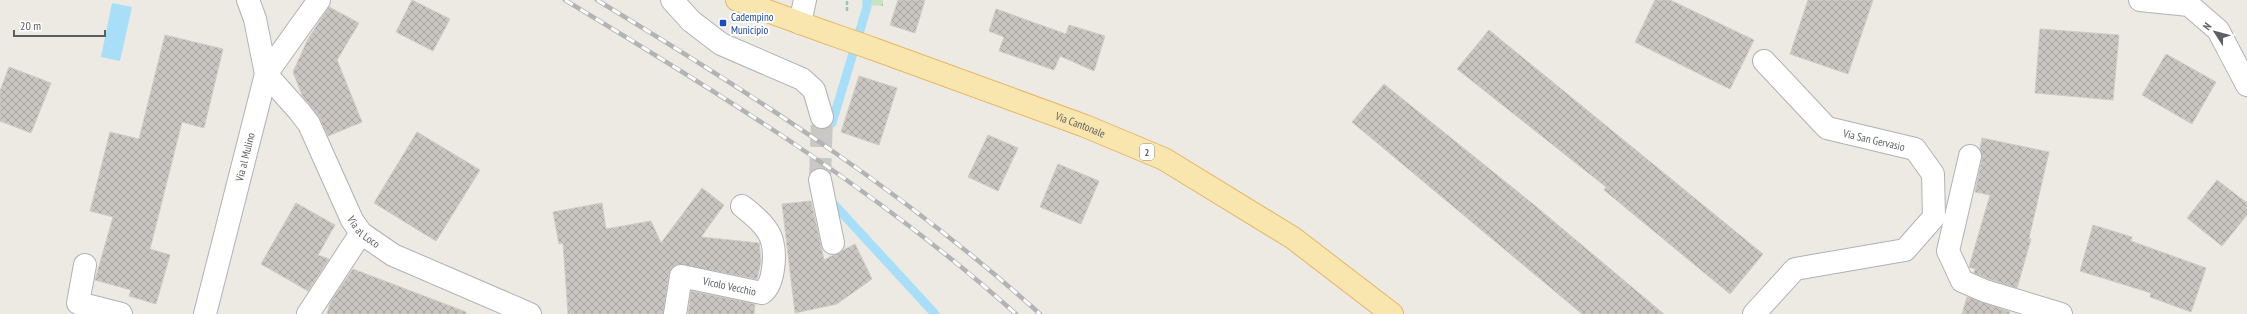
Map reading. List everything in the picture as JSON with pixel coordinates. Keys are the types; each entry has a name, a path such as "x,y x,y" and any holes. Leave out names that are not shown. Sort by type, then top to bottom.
{"main road":[{"name":"Via Cantonale","path":"737,0 1085,126 1164,159 1293,238 1392,314"}],"street":[{"name":"Via al Mulino","path":"205,314 266,74 255,19 248,0"},
{"path":"266,74 319,0"},
{"path":"672,0 691,21 721,44 802,79 814,90 822,117"},
{"path":"800,24 805,0"},
{"path":"2140,0 2189,5 2218,30 2247,85"},
{"name":"Via San Gervasio","path":"1754,314 1796,269 1905,250 1934,217 1934,174 1915,149 1827,128 1764,61"},
{"name":"Via al Loco","path":"266,74 299,111 308,124 352,220 361,233 393,255 530,314"},
{"path":"1970,156 1948,251 1962,281 1985,292 2061,314"},
{"path":"820,180 833,243"},
{"name":"Vicolo Vecchio","path":"675,314 681,276 762,293 768,289 772,280 772,241 760,221 742,206"},
{"path":"308,314 361,233"},
{"path":"85,264 78,303 121,314"}],"green space":[{"path":"862,0 883,0 883,6 863,5"}],"water":[{"path":"112,3 132,7 120,61 101,57"}],"building":[{"path":"412,0 450,19 433,51 396,32"},
{"path":"898,0 925,0 915,33 890,25"},
{"path":"1655,0 1670,0 1754,40 1730,89 1635,42"},
{"path":"1808,0 1873,0 1848,74 1790,54"},
{"path":"329,7 359,23 337,60 362,122 328,136 319,117 302,95 293,72 308,39"},
{"path":"996,9 1066,34 1069,25 1105,36 1094,71 1060,56 1054,70 999,51 1004,37 989,31"},
{"path":"2040,29 2119,35 2113,100 2035,93"},
{"path":"1489,30 1763,254 1730,294 1604,190 1606,187 1457,69"},
{"path":"165,35 223,49 204,128 182,122 150,249 170,255 156,304 129,296 131,290 95,280 113,217 90,211 110,132 139,139"},
{"path":"2166,54 2216,82 2192,124 2142,95"},
{"path":"9,67 51,83 31,133 0,121 0,91"},
{"path":"859,76 897,88 879,145 841,132"},
{"path":"1384,84 1533,204 1664,314 1582,314 1352,122"},
{"path":"417,132 480,170 436,241 374,203"},
{"path":"988,135 1018,148 998,191 968,177"},
{"path":"1982,138 2049,152 2029,238 2031,239 2017,288 1974,273 1975,269 1969,267 1990,195 1975,192 1982,159 1980,149"},
{"path":"1058,164 1099,181 1081,224 1040,207"},
{"path":"2217,180 2247,203 2247,215 2222,246 2187,218"},
{"path":"702,188 724,205 701,237 759,243 761,261 757,279 677,264 672,268 669,274 663,314 568,314 563,243 559,244 553,212 602,203 606,229 651,221 661,243"},
{"path":"811,201 824,260 855,244 872,279 837,304 795,313 782,204"},
{"path":"296,203 335,225 318,255 329,259 308,291 261,264"},
{"path":"2093,225 2132,237 2131,241 2206,268 2191,312 2150,297 2151,293 2080,271"},
{"path":"353,269 466,312 466,314 327,314 330,303"},
{"path":"691,291 755,304 754,314 688,314"},
{"path":"1967,297 2010,312 2009,314 1962,314"}],"waterway":[{"path":"832,123 867,7 867,0"},
{"path":"830,200 935,314"}],"tunnel":[{"path":"820,180 822,117"}],"railway":[{"path":"565,0 798,146 910,226 964,269 1016,314"},
{"path":"597,0 770,108 826,146 936,227 989,269 1040,314"}],"place":[{"name":"Cadempino Municipio","path":"723,23"}]}
